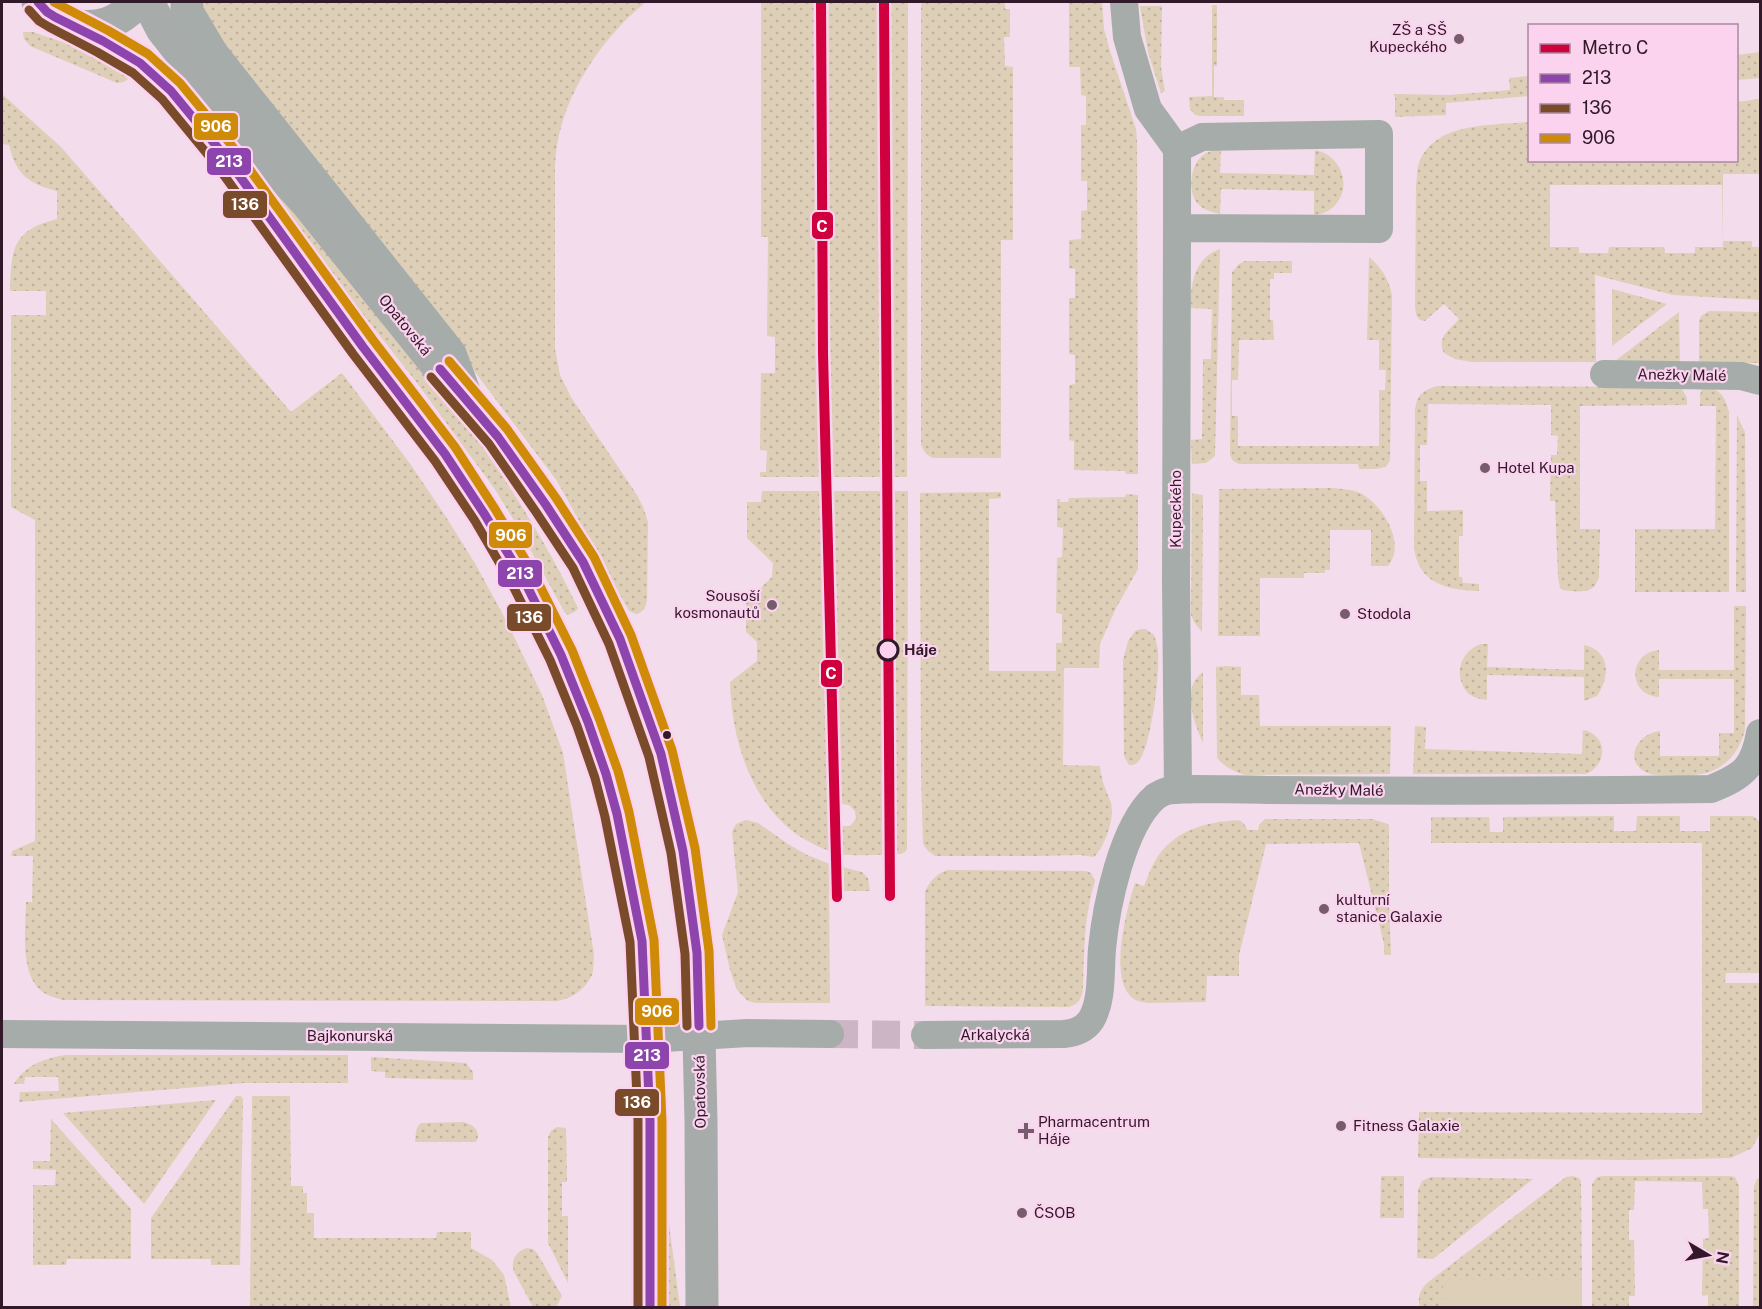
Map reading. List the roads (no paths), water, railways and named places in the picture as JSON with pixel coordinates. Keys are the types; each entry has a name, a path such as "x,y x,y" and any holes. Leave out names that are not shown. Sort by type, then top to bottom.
{"main road":[{"path":"38,2 47,12 132,58 158,78 228,160 363,347 445,454 525,582 561,655 588,722 609,784 642,941 650,1121 650,1308"},
{"path":"70,25 92,27 103,25 122,16 138,2"},
{"name":"Opatovská","path":"148,2 162,29 251,142 306,202 519,466 577,552 620,639 661,754 683,851 698,953 702,1308"}],"street":[{"path":"187,2 188,12 212,54 450,354 466,399"},
{"path":"1124,2 1127,37 1148,109 1177,149 1202,137 1379,134 1379,229 1178,228"},
{"name":"Kupeckého","path":"1177,149 1178,790"},
{"name":"Anežky Malé","path":"1604,374 1741,376 1761,381"},
{"name":"Anežky Malé","path":"1064,1034 1072,1033 1086,1025 1096,1010 1104,926 1110,898 1130,834 1139,817 1156,796 1167,791 1711,789 1729,782 1751,763 1757,752 1761,733"},
{"name":"Bajkonurská","path":"2,1034 647,1039 699,1037"},
{"path":"699,1037 748,1034 830,1034"},
{"name":"Arkalycká","path":"925,1035 1064,1034"}],"tunnel":[{"path":"830,1034 925,1035"}],"metro line":[{"name":"C","path":"821,2 823,353 837,897"},
{"name":"C","path":"884,2 890,896"}],"place":[{"name":"ZŠ a SŠ Kupeckého","path":"1459,39"},
{"name":"Hotel Kupa","path":"1485,468"},
{"name":"Sousoší kosmonautů","path":"772,605"},
{"name":"Stodola","path":"1345,614"},
{"name":"Háje","path":"888,650"},
{"name":"kulturní stanice Galaxie","path":"1324,909"},
{"name":"Fitness Galaxie","path":"1341,1126"},
{"name":"Pharmacentrum Háje","path":"1026,1131"},
{"name":"ČSOB","path":"1022,1213"}]}
